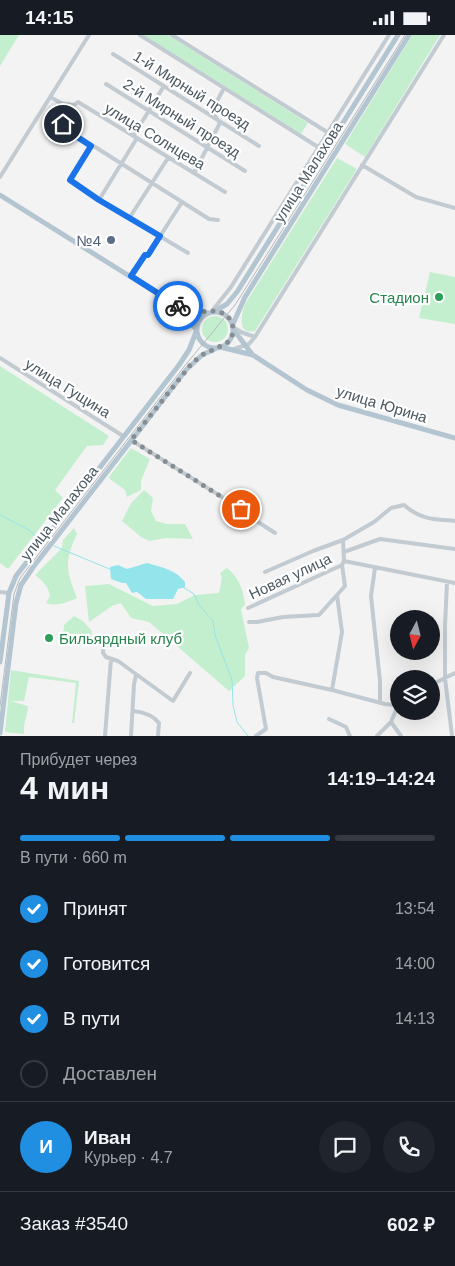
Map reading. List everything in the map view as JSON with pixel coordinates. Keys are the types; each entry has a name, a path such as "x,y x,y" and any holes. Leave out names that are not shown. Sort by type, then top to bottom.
{"main road":[{"name":"улица Малахова","path":"211,312 227,303 237,292 398,35"},
{"name":"улица Малахова","path":"233,327 245,297 409,35"},
{"path":"0,195 174,304 190,311 226,315 233,327 230,341 218,348 203,344 187,316 174,304"},
{"path":"196,330 200,319 211,312"},
{"name":"улица Юрина","path":"233,327 252,355"},
{"name":"улица Малахова","path":"0,661 9,593 20,569 184,357 193,342 196,330"},
{"name":"улица Малахова","path":"0,733 16,603 21,585 192,363 202,355 218,348"},
{"name":"улица Юрина","path":"218,348 234,349 252,355 307,390 338,405 455,438"}],"street":[{"path":"0,177 89,35"},
{"path":"140,35 318,147"},
{"path":"172,35 327,132"},
{"path":"211,312 231,287 388,35"},
{"path":"234,349 245,345 255,337 444,35"},
{"name":"1-й Мирный проезд","path":"113,54 259,146"},
{"name":"2-й Мирный проезд","path":"106,84 245,171"},
{"path":"99,200 122,164 149,110 164,86"},
{"path":"194,173 220,122 214,115 214,107 224,88"},
{"path":"50,97 62,105 74,105 62,127 209,219 218,220"},
{"name":"улица Солнцева","path":"74,105 78,102 225,192"},
{"path":"91,146 70,180 99,200 188,253"},
{"path":"130,217 168,158"},
{"path":"362,165 416,197 455,208"},
{"path":"131,276 145,255 148,255 182,202"},
{"path":"233,327 241,333 255,337"},
{"name":"улица Гущина","path":"0,358 123,437"},
{"path":"131,440 244,511 275,533"},
{"path":"265,572 343,540 374,522 391,508 404,505 422,517 455,521"},
{"path":"344,552 380,539 455,549"},
{"name":"Новая улица","path":"249,622 257,623 283,617 319,615 346,586 343,540"},
{"name":"Новая улица","path":"248,609 343,563 455,583"},
{"path":"375,568 371,596 380,681 380,703"},
{"path":"448,582 445,626 445,678 452,736"},
{"path":"0,592 9,593"},
{"name":"Новая улица","path":"332,690 342,632 337,595"},
{"path":"107,636 104,638 102,653 118,661 173,701 190,673"},
{"path":"105,736 111,659"},
{"path":"256,736 266,729 257,675 262,672 273,677 390,705"},
{"path":"440,680 455,673"},
{"path":"131,736 136,675"},
{"path":"133,711 142,712 156,719 159,723 158,736"},
{"path":"328,719 346,727 350,736"},
{"path":"377,736 391,722 401,736"}],"green space":[{"path":"0,35 19,35 0,66"},
{"path":"143,35 168,35 308,123 301,134"},
{"path":"412,35 440,35 365,157 345,144"},
{"path":"337,158 357,169 255,331 245,330 242,323 242,313 245,304"},
{"name":"Стадион","path":"430,272 455,277 455,324 419,318"},
{"path":"215,316 224,320 228,329 224,338 215,342 206,338 202,329 206,320"},
{"path":"0,366 109,436 103,445 87,446 55,490 63,498 8,569 0,563"},
{"path":"131,448 150,459 141,481 141,490 127,497 125,490 109,477"},
{"path":"144,490 153,498 151,511 156,521 167,524 185,524 193,539 166,538 149,541 141,537 122,521 131,503"},
{"path":"74,528 77,534 68,559 68,566 77,598 58,604 46,603 50,596 48,589 35,575 62,548 63,540"},
{"path":"227,568 240,584 243,594 245,605 241,609 249,648 245,655 245,676 229,691 149,622 131,618 121,603 112,606 89,622 85,586 109,584 153,606 177,604 195,595 219,593 222,578 220,573"},
{"path":"74,616 83,621 92,631 90,644 73,642 63,636 64,625"},
{"path":"11,670 79,681 74,723 72,723 76,683 29,677 24,701 10,701 28,706 24,734 5,732"}],"water":[{"path":"147,563 168,569 185,582 185,587 178,589 173,599 146,599 137,592 132,593 126,583 111,579 110,567 118,565 127,569"}],"waterway":[{"path":"0,515 29,530 40,540"},
{"path":"54,546 112,570"},
{"path":"183,587 194,594 199,605 213,621 215,635 232,680 233,705 237,722 248,736"}],"tram line":[{"path":"0,706 14,594 20,578 183,368 235,305 405,35"}],"way so far":[{"path":"178,306 190,311 208,313 215,311 223,313 231,321 233,327 232,337 224,346 202,355 192,363 131,440 241,509"}],"place":[{"name":"№4","path":"111,240"},
{"name":"Стадион","path":"439,297"},
{"name":"Бильярдный клуб","path":"49,638"}],"route":[{"path":"63,124 62,127 91,146 70,180 99,200 160,236 131,276 178,306"}]}
